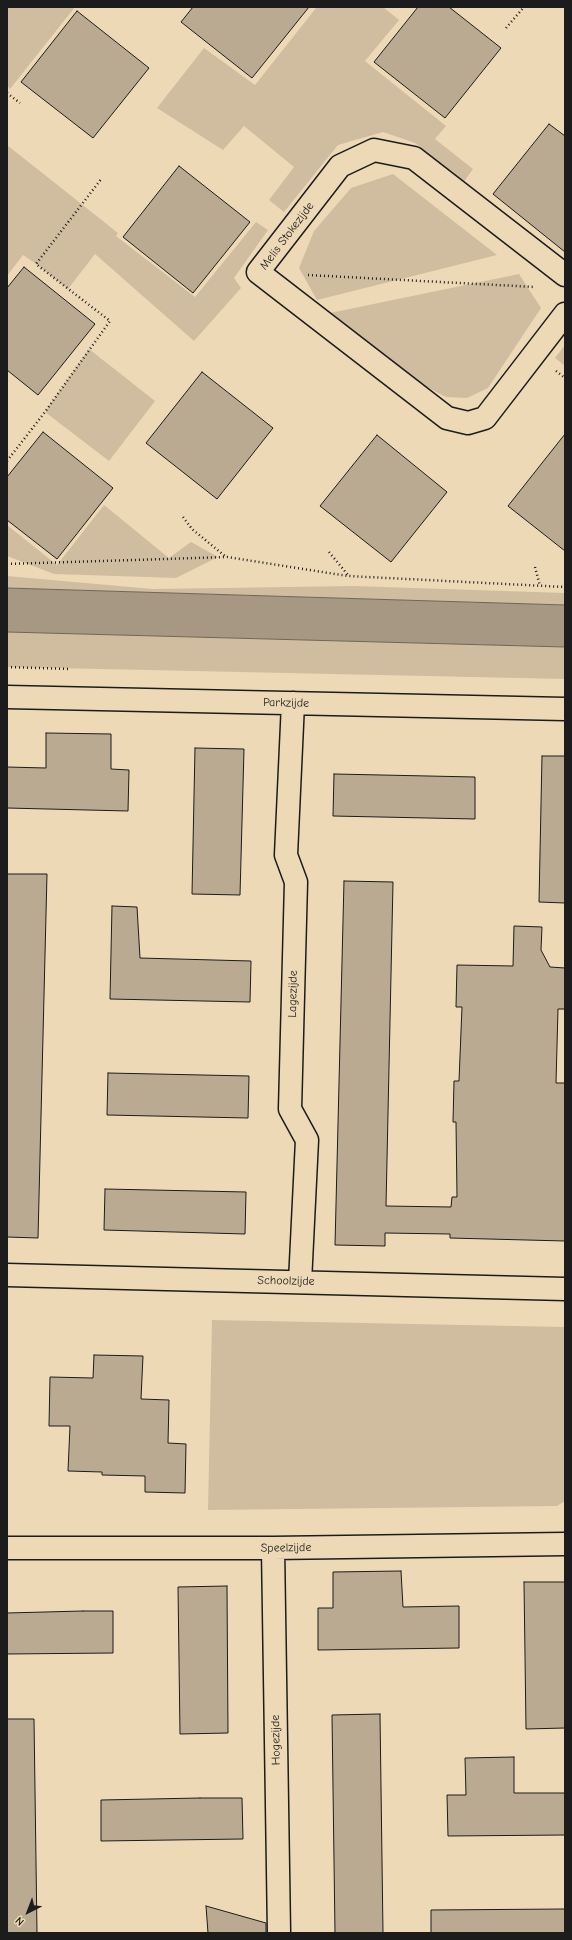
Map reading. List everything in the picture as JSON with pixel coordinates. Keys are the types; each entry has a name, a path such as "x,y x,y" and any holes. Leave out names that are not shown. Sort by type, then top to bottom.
{"street":[{"name":"Melis Stokezijde","path":"565,275 414,158 374,150 340,166 258,272 447,418 468,423 484,418 565,314"},
{"name":"Parkzijde","path":"7,697 565,709"},
{"name":"Lagezijde","path":"293,703 286,855 296,882 290,1109 307,1140 300,1282"},
{"name":"Schoolzijde","path":"7,1275 565,1289"},
{"name":"Speelzijde","path":"7,1548 274,1548 565,1544"},
{"name":"Hogezijde","path":"274,1548 279,1933"}],"path":[{"path":"506,28 524,7"},
{"path":"7,93 20,103"},
{"path":"7,461 45,412 110,321 36,264 102,178"},
{"path":"305,275 541,288"},
{"path":"183,517 192,529 227,557"},
{"path":"329,552 348,576"},
{"path":"7,564 227,557 348,576 565,587"},
{"path":"535,567 540,586"}],"shaded area":[{"path":"7,7 75,7 10,89 7,85"},
{"path":"314,7 383,7 399,20 365,61 446,126 435,139 473,169 463,183 415,143 383,132 338,145 284,212 269,200 294,167 244,126 223,150 157,108 204,48 255,85 316,8"},
{"path":"7,145 118,233 116,236 195,297 256,222 268,230 234,278 241,288 194,341 95,254 68,289 23,255 7,276"},
{"path":"393,174 497,255 317,300 299,268 314,231 351,188"},
{"path":"519,274 541,308 488,388 467,398 446,397 423,385 330,313"},
{"path":"565,345 565,366 555,358"},
{"path":"89,349 155,401 109,461 45,412"},
{"path":"104,505 169,558 191,542 218,557 176,578 54,574 7,556 7,525 57,565"},
{"path":"7,576 153,589 354,586 565,593 565,605 7,588"},
{"path":"7,588 565,605 565,647 7,632"},
{"path":"7,632 565,647 565,679 7,667"},
{"path":"212,1320 565,1327 565,1501 557,1506 208,1510"}],"building":[{"path":"193,7 309,7 252,78 181,22"},
{"path":"418,7 449,7 501,48 445,118 374,62"},
{"path":"77,11 149,68 93,138 21,82"},
{"path":"549,124 565,136 565,252 493,194"},
{"path":"179,166 250,222 193,293 123,237"},
{"path":"24,267 95,324 38,395 7,370 7,288"},
{"path":"202,372 273,428 217,499 146,443"},
{"path":"43,432 113,488 57,559 7,520 7,477"},
{"path":"565,434 565,551 508,506"},
{"path":"377,435 447,492 391,562 320,506"},
{"path":"46,733 111,734 111,769 129,770 128,811 7,808 7,767 46,768"},
{"path":"195,748 244,749 240,895 192,894"},
{"path":"542,756 565,756 565,903 539,902"},
{"path":"334,774 475,777 475,819 333,816"},
{"path":"7,874 47,874 38,1238 7,1237"},
{"path":"344,881 393,882 386,1206 451,1207 452,1197 457,1197 456,1122 453,1122 454,1081 459,1081 462,1007 456,1007 457,965 513,966 514,926 542,927 541,950 550,967 565,968 565,1009 558,1009 556,1083 565,1083 565,1241 450,1238 450,1234 385,1233 385,1246 335,1245"},
{"path":"112,906 137,907 140,958 251,961 250,1002 110,999"},
{"path":"108,1073 249,1076 248,1118 107,1115"},
{"path":"105,1189 246,1192 245,1234 104,1230"},
{"path":"94,1355 143,1356 141,1399 169,1400 168,1443 186,1444 185,1493 145,1492 145,1476 102,1475 102,1472 68,1471 70,1426 49,1426 50,1377 93,1378"},
{"path":"401,1571 403,1607 459,1606 459,1648 318,1650 318,1608 333,1608 333,1572"},
{"path":"524,1582 565,1582 565,1728 526,1729"},
{"path":"227,1586 228,1733 180,1734 178,1587"},
{"path":"113,1611 113,1653 7,1654 7,1613"},
{"path":"380,1714 383,1933 335,1933 332,1715"},
{"path":"7,1719 34,1719 37,1933 7,1933"},
{"path":"514,1757 514,1793 565,1793 565,1835 448,1836 447,1795 466,1795 465,1758"},
{"path":"242,1798 243,1839 101,1841 101,1800"},
{"path":"206,1906 266,1923 266,1933 208,1933"},
{"path":"565,1909 565,1933 431,1933 431,1910"}]}
